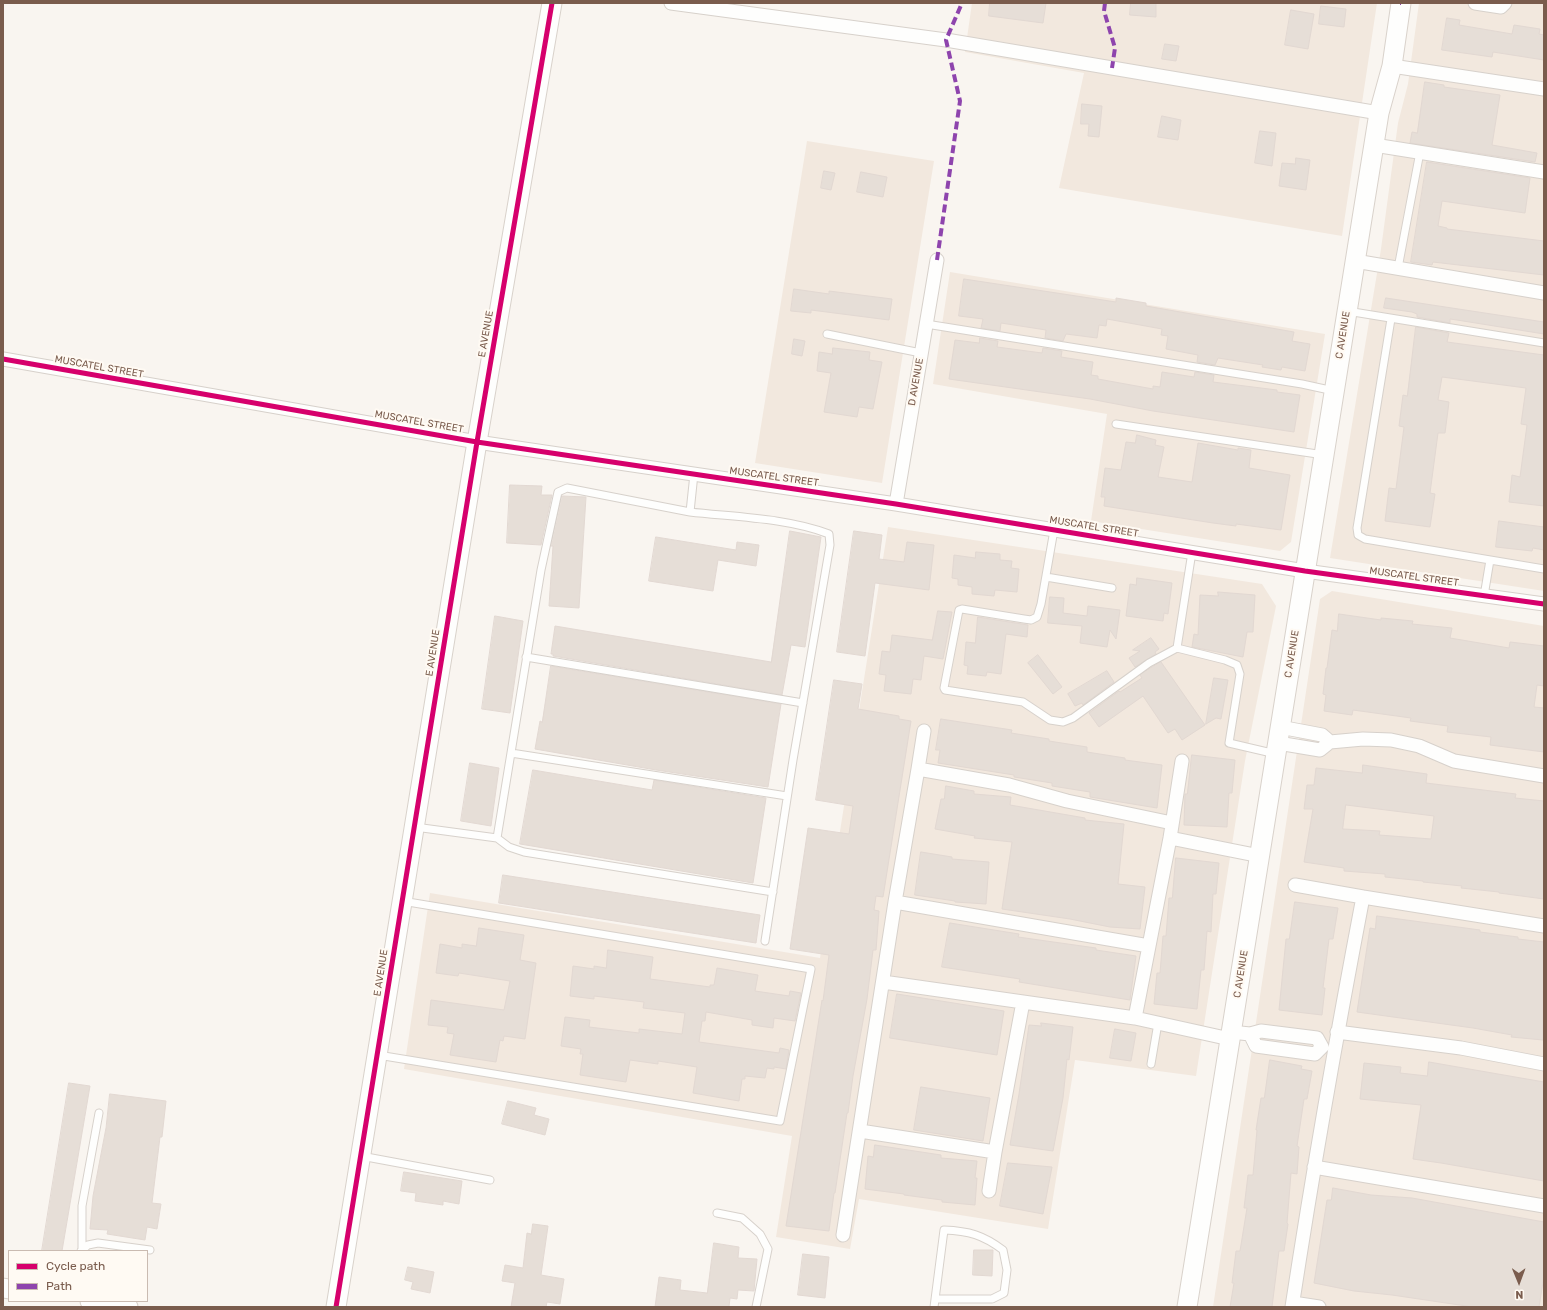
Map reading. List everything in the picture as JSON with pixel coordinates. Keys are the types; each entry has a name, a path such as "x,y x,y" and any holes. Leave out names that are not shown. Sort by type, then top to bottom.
{"street":[{"name":"E AVENUE","path":"336,1307 476,442 552,3"},
{"path":"671,3 946,40 1379,113"},
{"name":"C AVENUE","path":"1187,1307 1379,113 1392,66 1401,3"},
{"path":"1475,3 1501,7 1504,3"},
{"path":"1392,66 1544,89"},
{"path":"1374,145 1544,172"},
{"name":"D AVENUE","path":"896,504 937,260"},
{"path":"1355,261 1544,293"},
{"name":"MUSCATEL STREET","path":"3,359 476,442 896,504 1305,571 1544,604"},
{"path":"843,1235 895,902 924,731"},
{"path":"1278,741 1322,735 1330,742 1363,739 1390,740 1419,746 1454,761 1544,776"},
{"path":"1135,1018 1170,838 1182,761"},
{"path":"918,769 1009,785 1067,802 1172,823"},
{"path":"1170,838 1260,856"},
{"path":"1295,885 1544,926"},
{"path":"1319,1307 1293,1305 1314,1167 1328,1048 1337,1032 1363,897"},
{"path":"895,902 1149,946"},
{"path":"883,982 1135,1018 1231,1035 1250,1034 1256,1046 1316,1054 1328,1048"},
{"path":"989,1191 1023,1002"},
{"path":"1337,1032 1461,1048 1544,1064"},
{"path":"860,1131 995,1152"},
{"path":"1314,1167 1544,1206"},
{"path":"96,1302 128,1307"}],"lane":[{"path":"1398,268 1420,152"},
{"path":"1347,311 1544,343"},
{"path":"1391,318 1357,528 1358,535 1365,539 1544,569"},
{"path":"926,324 1271,379 1334,391"},
{"path":"827,334 921,353"},
{"path":"1116,424 1324,455"},
{"path":"690,512 694,474"},
{"path":"497,838 541,570 558,492 567,488 690,512 769,520 816,529 829,534 830,545 787,796 766,941"},
{"path":"1054,530 1037,617 1031,620 962,608 959,610 944,688 945,690 1023,702 1050,720 1063,722 1073,718 1149,663 1177,648 1225,660 1237,665 1240,674 1229,743 1278,741"},
{"path":"1177,648 1192,552"},
{"path":"1484,596 1490,560"},
{"path":"1046,577 1112,588"},
{"path":"526,657 803,703"},
{"path":"511,753 787,796"},
{"path":"414,827 497,838 509,847 524,852 773,892"},
{"path":"377,1055 780,1121 810,969 402,900"},
{"path":"1151,1064 1158,1023"},
{"path":"81,1250 82,1206 99,1113"},
{"path":"360,1156 490,1180"},
{"path":"717,1213 742,1218 760,1234 768,1249 756,1307"},
{"path":"944,1230 964,1231 988,1239 1004,1250 1007,1270 1004,1292 992,1299 935,1303 944,1230"},
{"path":"81,1250 88,1245 98,1243 150,1250"},
{"path":"992,1299 995,1307"}],"shaded area":[{"path":"972,3 1377,3 1342,236 1059,188 1084,73 965,52"},
{"path":"1419,3 1544,3 1544,591 1330,558 1381,249 1398,123 1408,84"},
{"path":"807,141 934,161 882,483 755,463"},
{"path":"950,272 1325,334 1291,542 1280,551 1091,521 1107,414 933,384"},
{"path":"888,527 1262,584 1276,606 1245,761 1196,1076 1075,1060 1048,1229 859,1199 850,1249 776,1237 792,1136 404,1069 430,893 820,958"},
{"path":"1332,591 1544,626 1544,1307 1213,1307 1320,599"}],"building":[{"path":"990,3 1046,3 1043,23 989,16"},
{"path":"1131,3 1156,3 1156,17 1130,15"},
{"path":"1321,6 1346,9 1344,27 1319,24"},
{"path":"1291,10 1314,14 1308,49 1285,45"},
{"path":"1447,18 1460,20 1459,25 1512,34 1514,25 1540,29 1539,34 1544,35 1544,60 1493,52 1492,57 1442,50"},
{"path":"1165,44 1179,46 1176,61 1162,59"},
{"path":"1425,82 1444,85 1444,87 1500,95 1492,145 1537,153 1535,162 1410,143 1412,132 1417,133"},
{"path":"1082,104 1102,106 1099,137 1088,136 1089,124 1081,124"},
{"path":"1162,116 1181,120 1178,140 1158,137"},
{"path":"1260,131 1276,133 1272,166 1255,163"},
{"path":"1296,158 1310,160 1306,190 1279,186 1282,163 1295,164"},
{"path":"1427,162 1530,178 1525,213 1442,201 1438,226 1447,229 1544,241 1544,275 1433,262 1432,265 1411,262"},
{"path":"824,171 835,173 831,190 821,188"},
{"path":"861,172 887,177 883,197 857,192"},
{"path":"964,279 1116,302 1116,298 1146,303 1146,306 1294,332 1292,341 1310,344 1305,371 1282,367 1281,370 1262,367 1263,365 1218,358 1215,365 1197,362 1198,355 1166,349 1168,336 1161,335 1162,329 1107,319 1106,326 1099,325 1097,338 1066,334 1063,341 1045,338 1046,330 1001,323 1000,331 981,328 983,319 959,316"},
{"path":"794,289 829,294 829,291 892,299 889,320 811,310 811,313 791,311"},
{"path":"1386,298 1544,322 1544,334 1450,319 1450,323 1417,317 1417,314 1412,312 1384,308"},
{"path":"1416,327 1449,333 1447,342 1544,355 1544,506 1509,502 1512,475 1520,477 1527,425 1521,424 1526,388 1442,377 1438,400 1449,402 1445,433 1438,433 1430,493 1435,494 1430,527 1385,521 1389,488 1396,489 1404,427 1399,426 1403,395 1407,396"},
{"path":"980,338 998,341 997,347 1042,353 1043,348 1062,351 1061,357 1093,362 1091,375 1098,376 1098,379 1153,389 1153,386 1160,387 1162,372 1194,377 1195,372 1214,375 1213,382 1277,390 1277,392 1300,395 1294,432 1153,411 1090,399 949,379 955,340 979,343"},
{"path":"794,339 805,341 802,356 792,354"},
{"path":"833,348 870,352 869,360 882,362 873,409 859,407 857,417 824,412 831,373 817,371 819,352 832,354"},
{"path":"1137,435 1156,440 1155,445 1164,447 1158,477 1192,482 1198,443 1238,450 1238,448 1251,450 1249,468 1290,475 1281,530 1236,524 1236,526 1213,523 1104,506 1105,497 1101,497 1105,468 1121,470 1126,442 1135,443"},
{"path":"510,485 542,486 541,495 552,495 541,545 507,543"},
{"path":"562,496 586,497 579,608 549,606 553,546 551,546"},
{"path":"1499,521 1544,527 1544,550 1533,548 1532,551 1496,547"},
{"path":"790,531 821,537 805,647 791,645 782,695 553,656 553,654 551,654 555,626 771,662"},
{"path":"854,531 882,535 879,559 904,562 907,542 934,545 929,590 875,583 865,656 837,652"},
{"path":"656,537 736,550 737,542 759,545 756,566 718,560 713,591 649,581"},
{"path":"976,552 1000,554 1000,560 1012,561 1011,568 1019,569 1017,592 995,590 994,596 972,594 972,587 958,585 958,579 952,578 954,555 975,558"},
{"path":"1137,578 1172,583 1168,614 1164,613 1163,621 1126,616 1130,584 1136,585"},
{"path":"1218,592 1255,595 1253,632 1247,632 1243,657 1192,647 1194,634 1198,635 1200,595 1218,596"},
{"path":"1050,597 1064,598 1063,613 1087,616 1088,606 1120,610 1116,639 1110,630 1107,647 1080,643 1082,626 1048,623"},
{"path":"938,611 952,612 943,659 924,656 921,680 913,679 911,694 884,691 886,675 879,674 882,651 890,652 892,635 932,640"},
{"path":"1339,614 1381,620 1381,618 1413,621 1412,624 1452,628 1450,638 1509,648 1510,642 1544,646 1544,686 1537,685 1534,707 1544,708 1544,752 1490,745 1491,737 1447,732 1448,726 1410,721 1411,718 1353,710 1352,715 1324,711 1326,695 1323,694 1326,668 1332,630 1337,631"},
{"path":"495,616 523,621 510,713 482,709"},
{"path":"978,617 1028,625 1027,637 1006,634 1001,674 987,672 986,676 967,674 968,666 964,665 966,642 975,643"},
{"path":"1151,638 1159,649 1155,652 1156,654 1135,667 1129,658 1140,651 1133,650"},
{"path":"1038,655 1062,687 1053,694 1028,663"},
{"path":"1161,662 1205,725 1182,740 1175,729 1168,733 1143,696 1099,727 1089,713 1119,691 1120,692 1142,678 1140,675"},
{"path":"551,666 781,704 768,787 656,770 535,749 540,721 542,722"},
{"path":"1107,671 1114,682 1083,705 1082,703 1075,706 1068,694"},
{"path":"1214,678 1228,680 1221,719 1216,718 1206,724"},
{"path":"834,680 862,684 858,709 899,716 899,719 911,721 883,897 876,896 874,910 879,911 876,950 873,950 867,999 853,1076 829,1231 786,1226 822,1000 823,1001 829,955 790,949 808,828 849,834 853,806 816,800"},
{"path":"941,719 1012,730 1011,733 1087,747 1087,752 1125,758 1125,760 1162,765 1157,808 1090,797 1090,792 1052,786 1052,783 1014,777 1014,775 938,763 940,750 936,750"},
{"path":"1192,755 1235,760 1232,793 1229,793 1227,827 1184,825 1185,794 1187,794"},
{"path":"470,763 499,768 491,826 461,821"},
{"path":"1363,765 1427,774 1426,783 1516,794 1515,798 1544,801 1544,899 1461,888 1462,886 1385,877 1385,874 1344,871 1344,868 1304,862 1313,809 1304,809 1307,785 1314,785 1316,768 1362,773","holes":["1346,805 1434,816 1431,839 1379,835 1380,831 1343,829"]},
{"path":"533,770 652,790 654,780 766,798 753,883 520,844"},
{"path":"946,786 974,791 974,794 1011,797 1010,805 1085,818 1085,820 1124,824 1118,884 1145,887 1140,929 1110,927 1070,919 1002,909 1012,842 974,838 975,836 935,829 941,799 944,799"},
{"path":"921,852 952,857 952,859 989,862 986,904 955,902 915,895"},
{"path":"1176,858 1219,863 1216,894 1213,894 1211,932 1207,931 1204,970 1201,970 1197,1009 1154,1004 1157,973 1160,973 1163,936 1166,936 1169,898 1172,898"},
{"path":"503,875 760,915 756,943 499,903"},
{"path":"1295,902 1338,908 1333,939 1329,939 1323,988 1325,988 1322,1015 1279,1010 1286,939 1289,939"},
{"path":"1377,916 1480,930 1480,932 1544,942 1543,1040 1511,1037 1512,1035 1473,1028 1357,1012 1370,928 1375,929"},
{"path":"950,923 1019,934 1018,937 1096,948 1096,950 1136,956 1130,1000 1019,982 1020,979 942,967"},
{"path":"479,928 524,935 520,960 536,963 525,1039 504,1036 503,1041 500,1040 496,1062 450,1055 454,1034 447,1033 448,1027 428,1025 431,1000 504,1010 510,981 459,973 458,976 436,973 440,944 462,948 462,944 476,946"},
{"path":"608,950 653,957 650,979 710,987 710,985 714,985 717,968 758,975 755,991 789,996 790,991 801,993 795,1021 774,1018 773,1028 752,1025 752,1020 706,1012 705,1021 702,1021 699,1042 779,1053 780,1048 789,1050 786,1069 774,1067 774,1069 767,1068 765,1078 745,1076 745,1079 742,1079 739,1101 693,1093 697,1067 658,1061 658,1064 630,1060 626,1082 580,1075 583,1054 580,1054 581,1049 561,1046 565,1017 590,1020 589,1027 639,1033 639,1029 682,1034 685,1013 643,1008 644,1002 594,996 594,999 570,996 573,966 594,969 594,966 606,968"},
{"path":"897,994 1004,1011 997,1055 890,1038"},
{"path":"1041,1023 1073,1027 1069,1060 1067,1059 1063,1098 1053,1151 1010,1145 1029,1025 1041,1026"},
{"path":"1115,1029 1136,1033 1131,1061 1110,1058"},
{"path":"1270,1060 1302,1066 1301,1069 1312,1071 1307,1099 1304,1099 1297,1146 1299,1147 1297,1174 1291,1173 1288,1224 1284,1251 1279,1251 1272,1307 1230,1307 1234,1283 1232,1283 1236,1251 1240,1251 1247,1208 1244,1208 1248,1175 1253,1175 1256,1130 1261,1098 1264,1098"},
{"path":"1429,1062 1544,1082 1544,1181 1413,1159 1421,1105 1360,1099 1364,1063 1401,1067 1400,1073 1427,1076"},
{"path":"69,1083 90,1086 62,1250 42,1250"},
{"path":"921,1087 990,1098 983,1141 914,1130"},
{"path":"110,1094 166,1101 152,1203 161,1204 157,1229 147,1227 145,1240 107,1234 108,1230 90,1229 93,1196 106,1128"},
{"path":"508,1101 536,1108 534,1115 549,1119 545,1135 502,1124"},
{"path":"875,1145 941,1155 941,1158 977,1161 975,1178 977,1178 975,1205 942,1202 942,1200 865,1189 868,1156 873,1157"},
{"path":"1008,1163 1052,1167 1043,1214 1000,1206"},
{"path":"404,1172 462,1181 459,1204 443,1201 443,1205 415,1201 416,1193 401,1191"},
{"path":"1333,1188 1371,1195 1412,1198 1544,1222 1544,1276 1539,1307 1473,1307 1354,1291 1314,1283 1327,1200 1331,1200"},
{"path":"533,1224 548,1226 541,1275 564,1279 560,1304 547,1302 546,1307 511,1307 515,1283 502,1281 505,1265 523,1268 527,1233 531,1234"},
{"path":"714,1243 739,1247 738,1258 757,1259 754,1291 738,1290 737,1299 730,1298 729,1307 655,1307 659,1277 681,1280 680,1290 707,1293"},
{"path":"974,1250 993,1250 992,1276 973,1275"},
{"path":"803,1254 829,1257 825,1298 798,1295"},
{"path":"408,1267 434,1272 430,1293 411,1289 413,1282 405,1280"}],"marked path":[{"path":"937,260 960,101 946,40 962,3"},
{"path":"1105,3 1104,11 1115,48 1112,68"}],"cycle path":[{"path":"336,1307 477,442 552,3"},
{"path":"3,359 477,442 896,504 1305,571 1544,604"}]}
